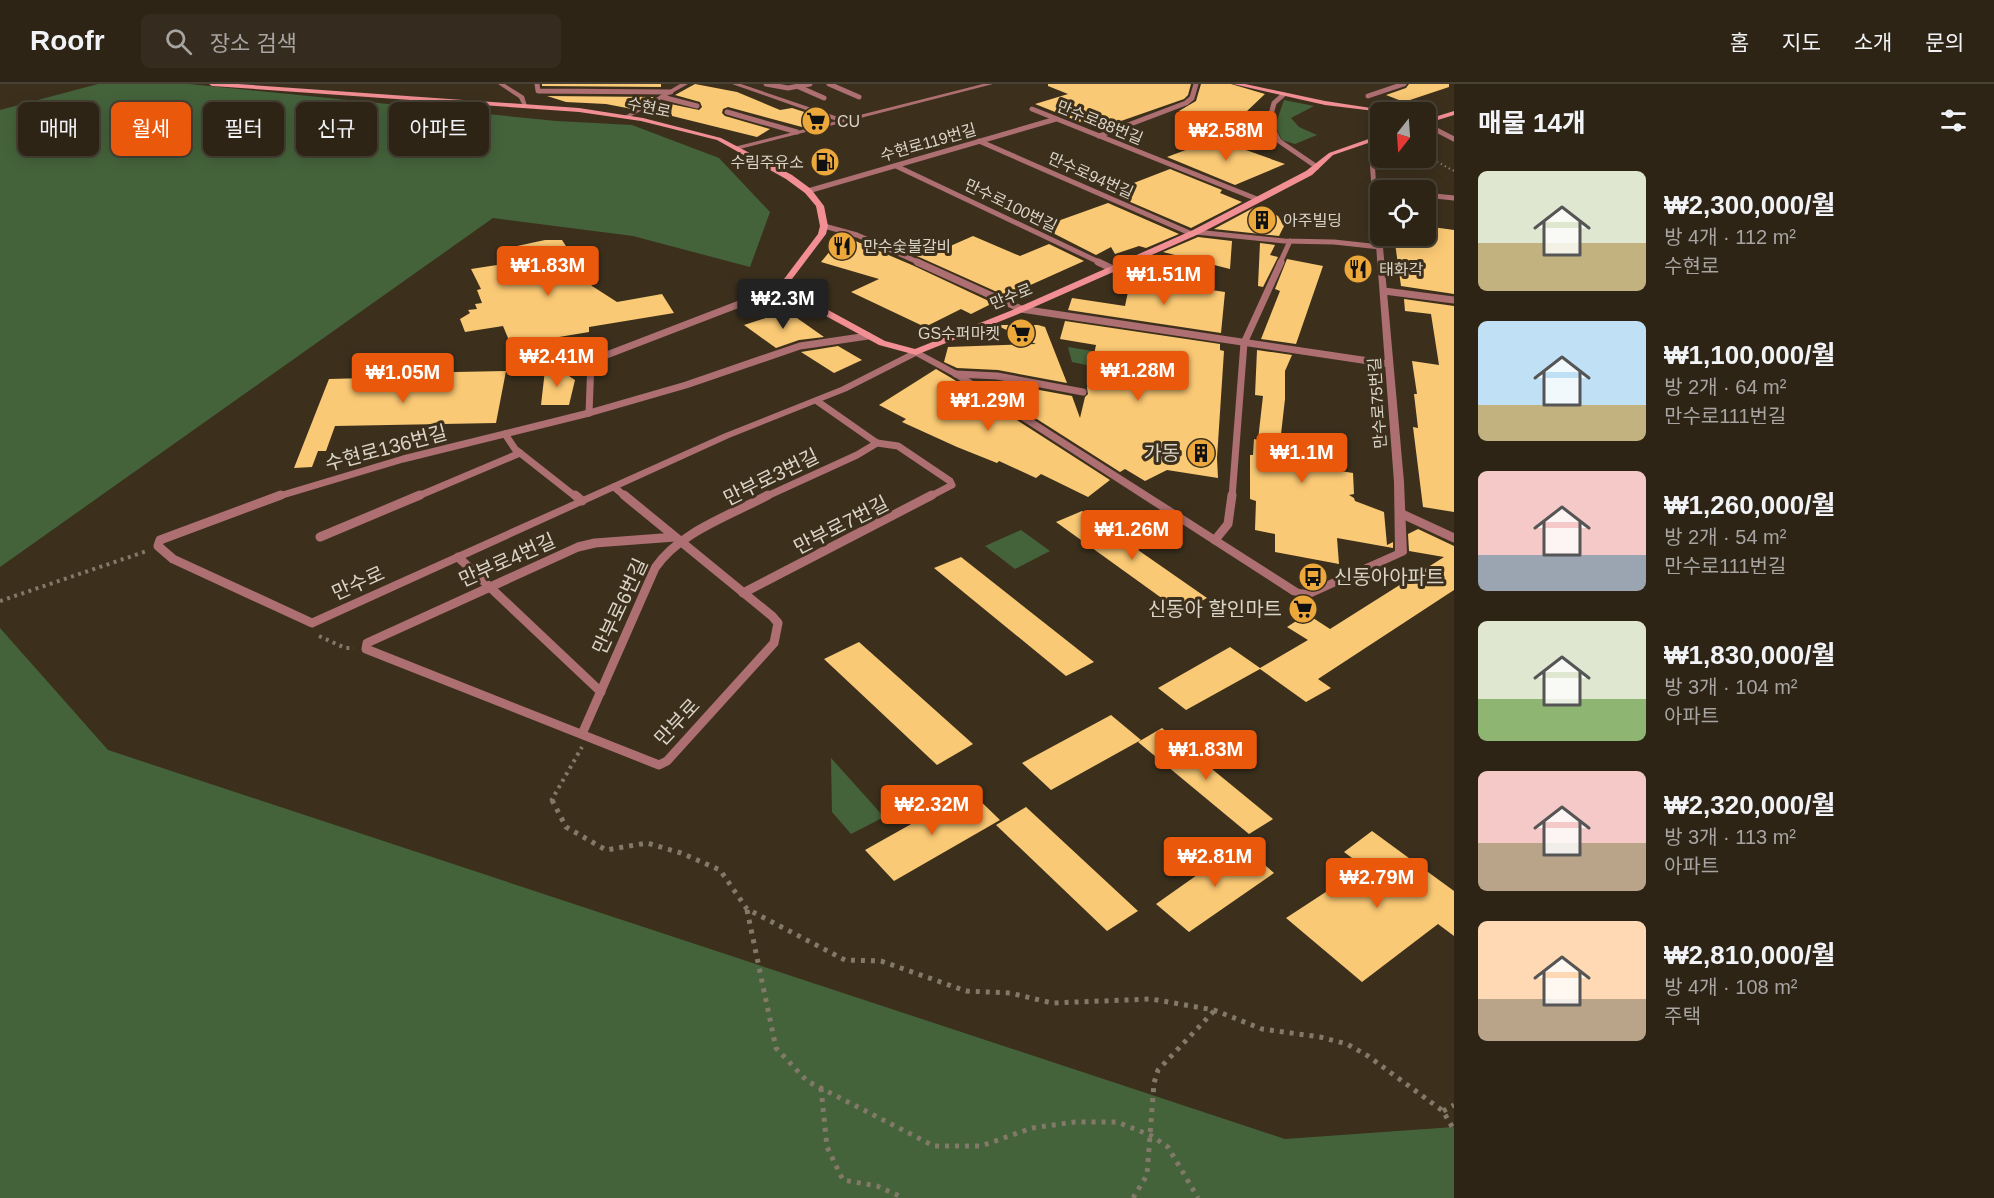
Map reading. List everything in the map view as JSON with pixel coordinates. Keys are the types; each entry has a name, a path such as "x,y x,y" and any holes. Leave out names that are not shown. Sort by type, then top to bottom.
{"street":[{"name":"수현로","path":"212,84 525,105 628,116 694,132 736,148 789,177 808,191 820,206 824,226"},
{"path":"501,84 522,97 525,105"},
{"path":"628,116 685,84"},
{"path":"735,84 841,120"},
{"path":"736,148 990,84"},
{"path":"1236,84 1335,105 1370,109"},
{"path":"1436,118 1454,113"},
{"path":"1436,119 1454,123"},
{"name":"만수로","path":"311,623 726,436 864,380 916,352 1194,233 1317,167 1331,154 1370,141"},
{"path":"824,226 816,245 790,274 789,285 793,292 868,336 882,343 916,352 956,374 1215,540"},
{"name":"만수로75번길","path":"1215,540 1296,592 1308,594 1401,553 1380,247"}],"lane":[{"path":"537,84 538,91 671,92"},
{"path":"766,84 774,88 810,84"},
{"path":"829,84 859,97"},
{"path":"1099,136 1186,103 1192,98 1196,84"},
{"path":"1368,96 1404,84"},
{"path":"799,87 824,98"},
{"path":"1283,94 1274,103 1269,122 1280,141 1317,167"},
{"path":"662,97 697,106"},
{"name":"만수로88번길","path":"1032,109 1257,199"},
{"path":"727,112 797,132"},
{"name":"수현로119번길","path":"808,191 1056,118"},
{"path":"1436,128 1454,139"},
{"name":"만수로94번길","path":"979,141 1194,233 1380,247"},
{"name":"만수로100번길","path":"896,166 1113,269"},
{"path":"1436,196 1454,198"},
{"path":"824,226 857,235 1021,309 1389,364"},
{"path":"1215,540 1228,524 1231,511 1244,343 1290,241"},
{"path":"589,413 591,361 789,285"},
{"path":"1384,291 1454,300"},
{"name":"수현로136번길","path":"160,544 275,497 403,459 589,413 686,385 801,346 868,336"},
{"path":"956,374 997,376 1083,392"},
{"path":"817,401 877,443"},
{"path":"505,434 520,453 582,501"},
{"name":"만부로7번길","path":"744,593 952,485 950,481 898,446 877,443"},
{"name":"만부로3번길","path":"677,539 788,485 857,455 877,443"},
{"path":"320,537 520,453"},
{"name":"만부로","path":"366,649 659,765 667,761 774,643 778,623 614,487"},
{"path":"1400,513 1454,538"},
{"name":"만부로4번길","path":"366,649 367,643 578,547 595,543 677,539"},
{"name":"만부로6번길","path":"582,734 655,568 677,539"},
{"path":"160,544 173,559 311,623"},
{"name":"만부로6번길","path":"458,557 601,692"}],"path":[{"path":"1436,161 1454,171"},
{"path":"0,601 160,544"},
{"path":"311,623 314,634 345,648 366,649"},
{"path":"582,734 582,747 551,801 566,827 606,850 647,843 681,853 720,870 747,909 776,1048 807,1081 934,1146 981,1146 1032,1128 1075,1122 1117,1122 1150,1135 1168,1147 1198,1198"},
{"path":"747,909 836,953 845,960 881,961 966,991 1010,993 1052,1003 1151,999 1214,1010 1262,1029 1320,1037 1347,1044 1368,1056 1443,1111 1454,1130"},
{"path":"1133,1198 1147,1175 1154,1083 1158,1070 1214,1010"},
{"path":"821,1088 827,1147 843,1180 878,1186 904,1198"},
{"path":"1443,1111 1454,1105"}],"green space":[{"path":"98,84 189,84 368,102 296,102 296,156 377,156 377,103 389,104 389,156 489,156 489,114 632,125 719,158 770,212 750,267 633,236 493,218 0,567 0,110 18,105 18,156 99,156 99,102 30,102"},
{"path":"1284,100 1314,106 1291,118 1299,127 1317,135 1295,144 1282,140 1275,126"},
{"path":"1068,347 1104,353 1100,368 1072,362"},
{"path":"1021,530 1050,551 1015,569 985,546"},
{"path":"0,628 108,750 1285,1139 1454,1127 1454,1198 0,1198"},
{"path":"831,758 884,817 851,834 832,812"}],"building":[{"path":"542,84 661,84 661,87 542,86"},
{"path":"695,84 737,92 780,110 792,108 817,116 818,123 802,127 728,107 723,109 722,113 725,116 770,129 757,137 660,113 644,112 661,102 699,110 702,107 700,102 675,95"},
{"path":"1048,84 1191,84 1188,95 1184,99 1098,129 1035,104 1068,94"},
{"path":"1201,84 1231,84 1265,94 1228,129 1179,111 1196,101"},
{"path":"1409,84 1449,84 1449,87 1404,102 1386,95 1406,88"},
{"path":"547,96 654,97 632,109 606,104 566,102"},
{"path":"1215,139 1285,164 1235,185 1167,157"},
{"path":"1170,169 1222,190 1220,193 1242,202 1191,228 1121,198 1126,196 1113,191"},
{"path":"1108,203 1179,234 1146,248 1139,246 1115,254 1111,247 1096,255 1041,227"},
{"path":"1255,207 1278,216 1284,226 1279,236 1214,229"},
{"path":"1436,228 1454,230 1454,294 1401,286 1395,246 1436,246"},
{"path":"973,236 1020,256 1049,244 1084,261 1006,296 899,248 916,241 939,251"},
{"path":"846,237 993,303 971,314 961,309 925,327 851,292 879,279 821,262 841,238"},
{"path":"1198,237 1232,241 1230,269 1163,252"},
{"path":"545,240 562,240 592,286 617,302 662,294 674,313 589,327 589,332 511,345 503,326 465,332 460,319 470,313 468,310 477,309 475,304 482,303 477,290 481,289 471,269 510,263 503,249"},
{"path":"1260,243 1275,245 1270,255 1278,257 1263,287 1258,286"},
{"path":"1287,259 1323,266 1296,344 1261,339 1280,291 1275,289"},
{"path":"1131,278 1225,292 1221,333 1068,310 1072,298 1125,306"},
{"path":"1404,299 1454,306 1454,512 1423,507 1413,427 1418,428 1414,394 1417,394 1412,361 1439,365 1431,314 1405,311"},
{"path":"787,311 824,337 799,340 776,348 744,325"},
{"path":"1065,321 1220,344 1220,350 1224,351 1217,458 1218,478 1167,470 1145,481 1125,469 1120,472 977,381 996,382 1072,396 1080,418 1085,397 1088,394 1087,388 1096,345 1060,339"},
{"path":"996,325 1045,327 1067,383 998,370 957,368 944,362 948,347 1036,344"},
{"path":"838,346 862,360 834,373 801,352"},
{"path":"1257,350 1292,355 1285,371 1285,399 1280,443 1308,448 1309,466 1353,473 1354,494 1349,495 1355,501 1384,512 1387,545 1393,542 1393,548 1337,538 1339,564 1275,552 1275,534 1255,530 1256,501 1250,499 1250,455 1253,455 1254,439 1258,440 1263,396 1255,395"},
{"path":"936,369 1110,480 1088,497 1041,474 1036,478 999,461 997,463 957,447 902,422 906,419 879,405"},
{"path":"545,370 560,370 575,380 569,405 541,405"},
{"path":"506,371 496,423 335,426 326,451 318,451 312,467 294,468 329,379 402,377 404,373"},
{"path":"1082,511 1207,598 1181,612 1056,522"},
{"path":"1418,529 1454,546 1454,590 1318,679 1331,688 1306,702 1260,669 1186,710 1158,688 1230,647 1260,668 1308,640 1287,627 1307,614 1330,629 1444,557 1409,551 1408,534"},
{"path":"961,557 1094,662 1066,676 934,568"},
{"path":"859,642 973,744 937,765 824,659"},
{"path":"1111,715 1141,740 1051,790 1022,763"},
{"path":"1162,728 1273,819 1249,834 1138,742"},
{"path":"970,791 1000,820 894,881 865,850"},
{"path":"1026,807 1138,911 1107,931 996,825"},
{"path":"1372,831 1454,891 1454,936 1438,924 1362,982 1286,918 1364,867 1344,852"},
{"path":"1241,844 1274,873 1189,932 1156,904"}],"place":[{"name":"CU","path":"816,121"},
{"name":"수림주유소","path":"825,162"},
{"name":"아주빌딩","path":"1262,220"},
{"name":"만수숯불갈비","path":"842,246"},
{"name":"태화각","path":"1358,269"},
{"name":"GS수퍼마켓","path":"1021,333"},
{"name":"가동","path":"1201,453"},
{"name":"신동아아파트","path":"1313,577"},
{"name":"신동아 할인마트","path":"1303,609"}]}
